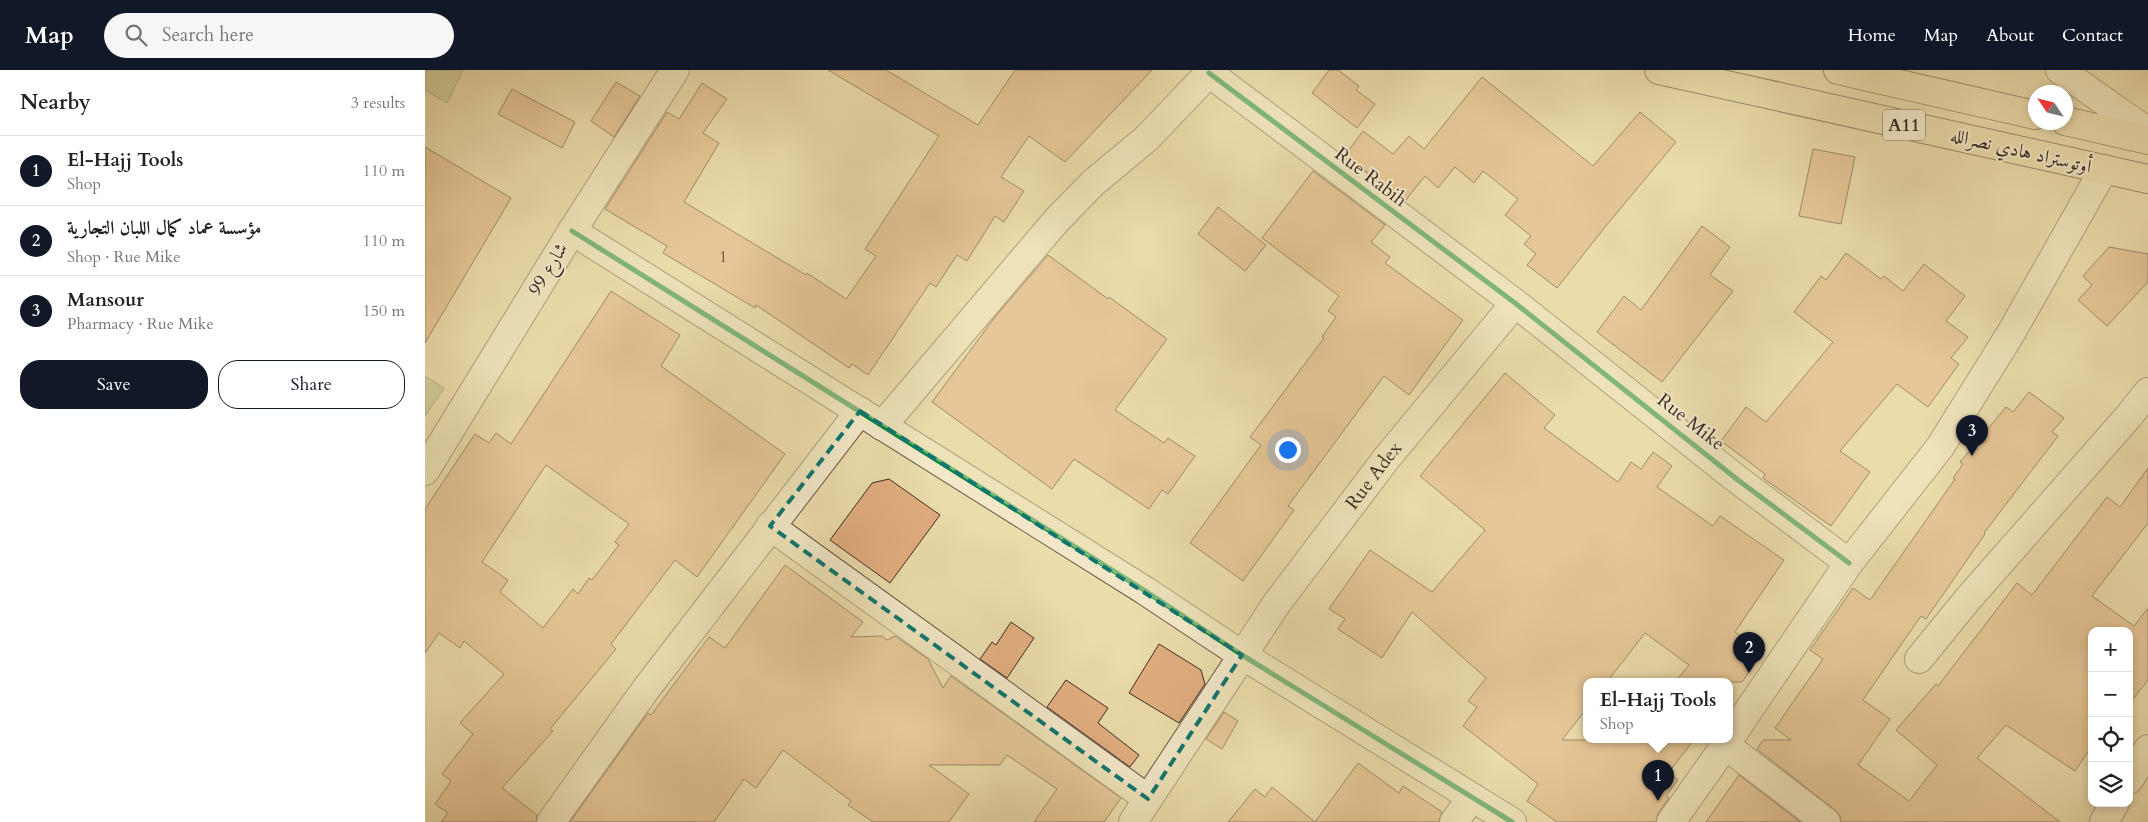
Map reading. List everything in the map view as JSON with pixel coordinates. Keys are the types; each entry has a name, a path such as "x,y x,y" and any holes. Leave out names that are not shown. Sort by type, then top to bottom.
{"highway":[{"name":"أوتوستراد هادي نصرالله","path":"1659,70 2148,179"},
{"name":"أوتوستراد هادي نصرالله","path":"1839,70 2028,113"},
{"name":"أوتوستراد هادي نصرالله","path":"2073,124 2148,140"}],"street":[{"name":"شارع 99","path":"425,471 572,231 675,70"},
{"path":"2060,70 2148,132"},
{"path":"882,426 1056,221 1093,183 1147,138 1211,72"},
{"name":"Rue Rabih","path":"1211,72 1515,303"},
{"path":"1733,734 1849,563 1945,440 2011,333 2104,169"},
{"path":"572,231 1145,590 1242,655 1512,822"},
{"name":"Rue Mike","path":"1515,303 1746,486 1849,563"},
{"name":"Rue Adex","path":"1133,822 1277,604 1386,460 1515,303"},
{"path":"1919,659 1968,599 2148,392"},
{"path":"551,822 646,689 860,411"},
{"path":"770,526 1148,799"},
{"path":"1671,822 1727,743"},
{"path":"1730,743 1826,822"},
{"path":"2133,773 2148,749"},
{"path":"1454,822 1472,797"},
{"path":"2104,822 2113,807"}],"highlighted area":[{"path":"860,411 1242,655 1148,799 770,526"}],"green space":[{"path":"425,70 463,70 447,103 425,90"},
{"path":"425,376 444,388 425,416"}],"building":[{"path":"828,70 886,70 978,125 1015,70 1152,70 1065,162 1029,136 1001,177 1024,191 1004,222 995,216 967,261 957,255 936,287 930,283 868,375 852,364 849,368 756,305 755,308 663,253 667,246 605,209 667,112 679,119 702,83 727,99 703,133 719,143 684,202 806,275 807,273 846,299 876,256 865,249 939,136"},
{"path":"1329,70 1338,70 1359,86 1356,90 1375,104 1357,128 1312,93"},
{"path":"1482,77 1593,166 1640,112 1676,142 1557,288 1527,265 1536,254 1524,244 1531,236 1505,215 1518,199 1483,171 1474,183 1455,167 1438,188 1425,176 1405,201 1345,155 1363,131 1393,154 1409,136 1424,149"},
{"path":"616,82 640,96 614,137 591,121"},
{"path":"512,89 575,122 562,148 498,114"},
{"path":"425,147 511,198 425,343"},
{"path":"1813,149 1855,157 1841,224 1799,216"},
{"path":"1313,171 1385,225 1371,242 1390,257 1385,263 1463,320 1409,395 1384,376 1288,506 1294,510 1243,581 1190,543 1261,445 1250,437 1324,338 1322,337 1336,317 1328,311 1339,296 1262,238"},
{"path":"1218,207 1266,245 1245,271 1198,234"},
{"path":"1702,226 1730,247 1710,275 1733,291 1662,382 1597,332 1624,296 1641,310"},
{"path":"2109,247 2148,254 2148,282 2107,326 2078,300 2092,285 2083,276"},
{"path":"1846,253 1881,279 1884,276 1903,291 1924,264 1965,296 1946,321 1968,337 1951,358 1959,364 1928,407 1897,384 1840,451 1870,472 1831,526 1763,478 1765,474 1721,441 1746,407 1766,422 1833,342 1794,312 1821,276 1826,280"},
{"path":"1048,255 1167,339 1115,410 1164,443 1168,438 1195,456 1168,494 1162,490 1149,509 1074,459 1052,489 932,402 995,317"},
{"path":"611,291 680,335 661,366 785,454 697,577 675,560 611,644 616,649 550,729 553,731 502,788 537,815 536,822 441,822 448,813 435,804 451,781 442,774 473,734 460,723 504,674 464,641 460,648 439,633 425,653 425,509 475,434 489,443 496,433 511,444","holes":["546,465 629,524 615,542 619,545 592,580 589,578 578,594 573,589 543,628 500,592 508,580 482,562"]},
{"path":"1505,373 1555,415 1544,428 1618,482 1631,462 1641,469 1653,452 1672,466 1657,487 1713,526 1720,516 1784,560 1735,632 1763,652 1742,682 1733,682 1733,678 1678,678 1689,665 1645,633 1610,678 1583,678 1583,713 1562,740 1583,740 1583,743 1692,743 1669,772 1678,780 1666,796 1669,798 1658,813 1656,822 1557,822 1527,801 1538,784 1463,726 1477,707 1468,701 1486,678 1412,612 1382,658 1338,629 1345,619 1329,609 1370,550 1432,592 1485,530 1420,476"},
{"path":"2029,392 2064,418 2052,432 2058,436 1984,533 1926,619 1921,616 1863,700 1890,719 1858,765 1909,801 1937,765 1896,730 1936,684 1938,686 2017,583 2032,595 2107,497 2120,507 2148,468 2148,523 2092,596 2134,626 2148,608 2148,680 2133,697 2133,627 2088,627 2088,752 2075,771 2006,725 1977,758 2060,822 1841,822 1840,816 1835,810 1757,749 1763,740 1791,740 1775,728 1823,659 1810,650 1853,588 1870,600 1955,479 1953,478 1963,464 1960,462 2006,407 2013,412"},
{"path":"889,479 940,515 890,583 830,540 872,483"},
{"path":"785,565 863,622 851,637 882,636 887,640 895,636 928,659 943,688 951,676 1121,798 1104,822 1034,822 1057,789 1007,755 1000,765 929,765 969,794 949,822 873,822 848,805 851,801 783,750 756,788 744,779 714,822 570,822 648,713 651,715 709,637 725,648"},
{"path":"1011,622 1034,638 1007,678 980,659 992,642 996,645"},
{"path":"1159,644 1201,670 1205,684 1179,723 1129,693"},
{"path":"1066,680 1108,708 1098,723 1139,755 1130,767 1047,707"},
{"path":"1224,712 1238,721 1222,749 1206,739"},
{"path":"1358,763 1399,793 1403,786 1442,812 1439,822 1315,822"},
{"path":"1739,775 1800,822 1706,822"},
{"path":"1272,787 1315,822 1228,822 1255,789 1265,797"}],"cycle path":[{"path":"1209,73 1515,303 1738,480 1849,563"},
{"path":"572,231 1144,590 1242,655 1512,822"}],"place":[{"name":"Mansour","path":"1972,456"},
{"name":"مؤسسة عماد كمال اللبان التجارية","path":"1749,673"},
{"name":"El-Hajj Tools","path":"1658,801"}]}
